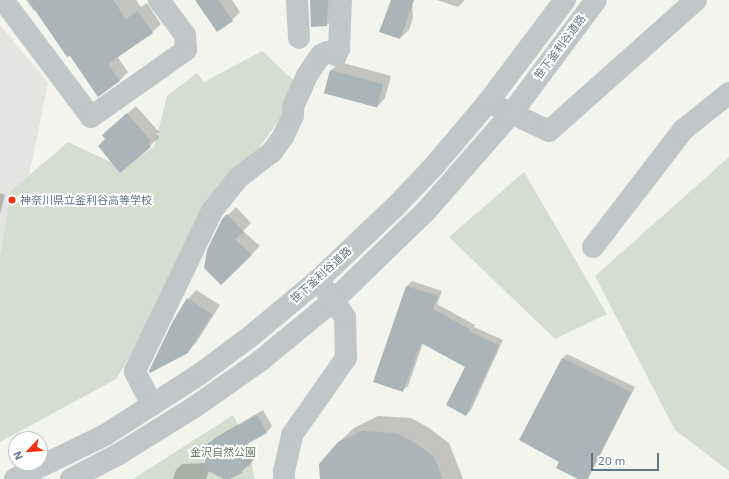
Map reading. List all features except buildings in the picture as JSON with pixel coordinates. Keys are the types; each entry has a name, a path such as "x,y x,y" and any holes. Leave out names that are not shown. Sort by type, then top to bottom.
{"street":[{"path":"3,0 91,117 186,50 185,35 159,0"},
{"path":"297,0 299,38"},
{"path":"152,405 135,371 212,211 238,178 272,152 294,116 293,107 307,75 322,55 328,52 336,54 339,49 341,0"},
{"name":"笹下釜利谷道路","path":"71,479 119,454 194,408 260,361 333,301 426,211 511,114 596,0"},
{"path":"488,102 549,131 696,0"},
{"name":"笹下釜利谷道路","path":"15,479 49,472 200,374 251,336 318,280 395,207 434,166 488,102 556,4"},
{"path":"593,247 683,130 729,93"},
{"path":"284,479 284,471 292,435 346,358 345,317 318,280"}],"shaded area":[{"name":"神奈川県立釜利谷高等学校","path":"0,25 48,83 0,317"}],"green space":[{"path":"262,51 302,88 259,148 116,379 20,431 8,431 8,438 0,442 0,256 11,191 68,142 123,168 154,147 167,96 197,73 204,82"},
{"path":"729,157 729,471 675,430 595,276"},
{"path":"524,172 607,314 555,339 449,237"},
{"name":"金沢自然公園","path":"233,415 250,447 254,479 133,479"}],"place":[{"name":"神奈川県立釜利谷高等学校","path":"12,200"}]}
